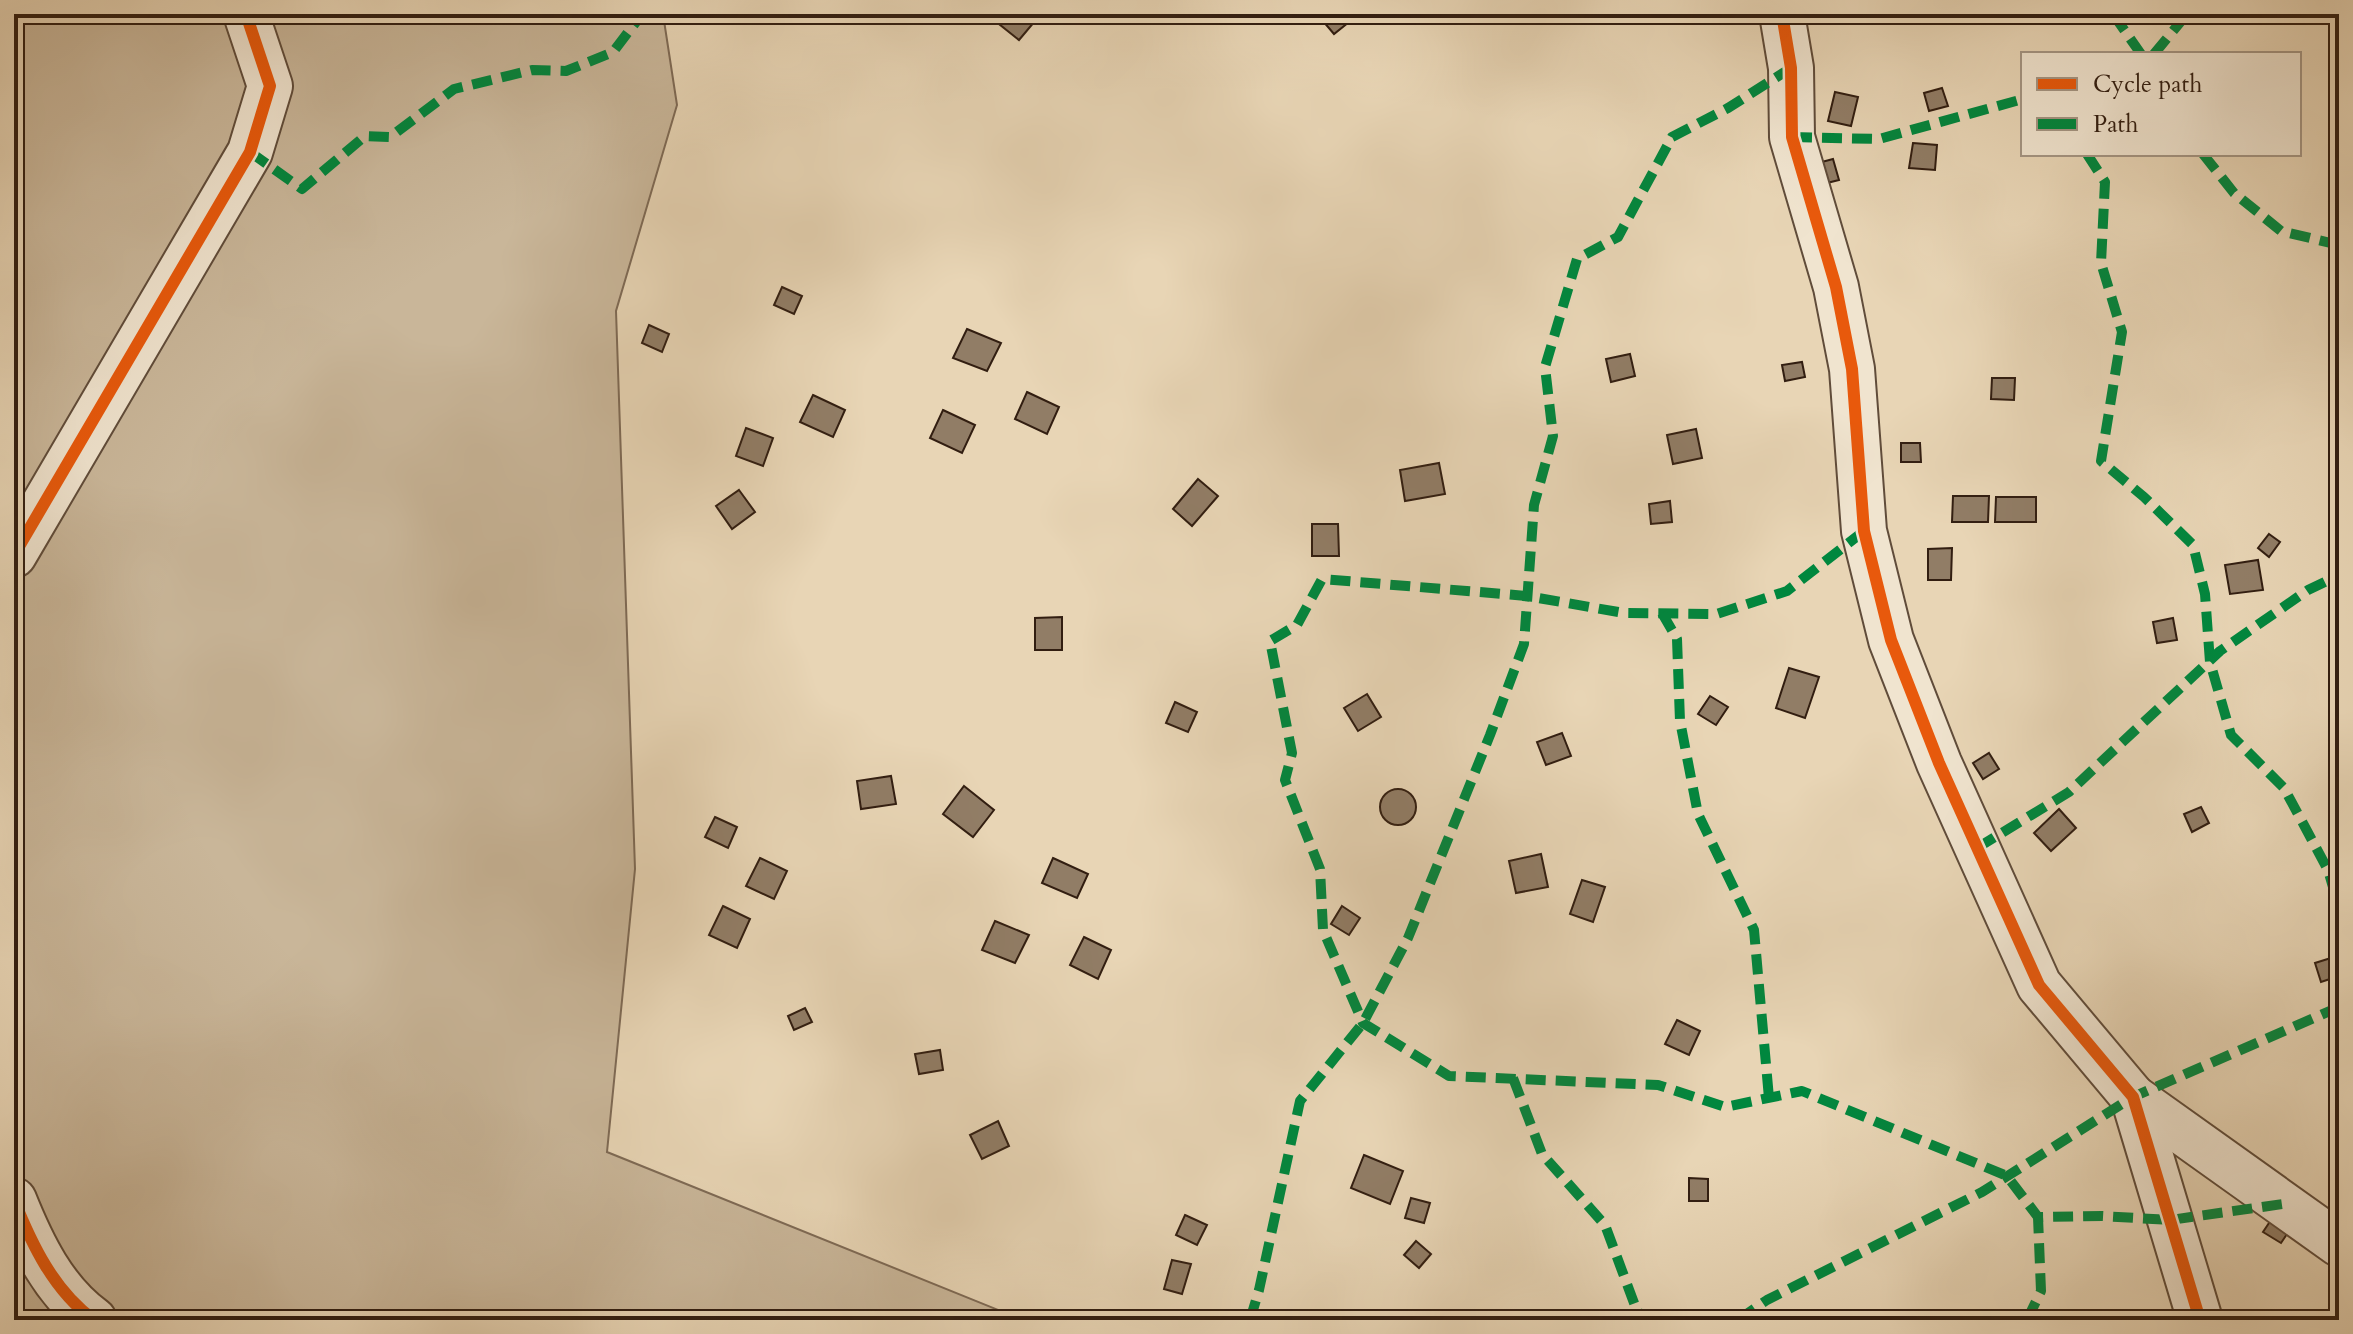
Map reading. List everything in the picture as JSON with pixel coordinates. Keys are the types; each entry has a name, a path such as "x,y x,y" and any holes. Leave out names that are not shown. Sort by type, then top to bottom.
{"street":[{"path":"14,555 250,152 270,86 246,14"},
{"path":"1782,14 1791,68 1792,137 1839,301 1852,369 1864,531 1891,640 1939,763 2039,985 2133,1097 2339,1244"},
{"path":"2133,1097 2200,1320"},
{"path":"14,1200 31,1243 73,1305 94,1320"}],"shaded area":[{"path":"14,14 663,14 677,105 616,311 635,869 607,1152 1023,1320 14,1320"}],"building":[{"path":"999,14 1040,15 1019,40 994,20"},
{"path":"1317,14 1359,14 1334,34"},
{"path":"1942,88 1948,106 1929,111 1924,93"},
{"path":"1835,92 1858,97 1851,126 1828,121"},
{"path":"1913,143 1937,145 1935,170 1909,168"},
{"path":"1833,159 1839,180 1823,184 1818,163"},
{"path":"782,287 802,296 794,314 774,305"},
{"path":"649,325 669,334 662,352 642,343"},
{"path":"967,329 1001,343 987,371 953,358"},
{"path":"1630,354 1635,376 1611,382 1606,359"},
{"path":"1802,362 1805,377 1785,381 1782,365"},
{"path":"1992,378 2015,378 2014,400 1991,399"},
{"path":"1027,392 1059,407 1047,434 1015,419"},
{"path":"813,395 845,410 833,437 800,422"},
{"path":"943,410 975,425 962,453 930,438"},
{"path":"746,428 773,438 763,466 736,456"},
{"path":"1696,429 1702,458 1673,464 1667,435"},
{"path":"1901,443 1920,443 1921,462 1901,462"},
{"path":"1439,463 1445,494 1405,501 1400,470"},
{"path":"1198,479 1218,496 1192,526 1173,509"},
{"path":"739,490 755,512 732,529 716,506"},
{"path":"1953,496 1989,496 1988,522 1952,522"},
{"path":"1996,497 2036,497 2036,522 1995,522"},
{"path":"1670,501 1672,522 1651,524 1649,504"},
{"path":"1312,524 1338,524 1339,556 1312,556"},
{"path":"2269,534 2280,542 2269,557 2258,548"},
{"path":"1952,548 1951,580 1928,580 1928,549"},
{"path":"2258,560 2263,590 2230,594 2225,565"},
{"path":"1062,617 1062,650 1035,650 1035,618"},
{"path":"2173,618 2177,640 2157,643 2153,622"},
{"path":"1789,668 1819,677 1805,718 1776,708"},
{"path":"1367,694 1381,717 1358,731 1344,708"},
{"path":"1710,696 1728,707 1716,725 1698,714"},
{"path":"1175,702 1197,712 1188,732 1166,723"},
{"path":"1562,733 1571,756 1546,765 1537,742"},
{"path":"1989,753 1999,769 1983,779 1973,763"},
{"path":"891,776 896,804 861,809 857,781"},
{"path":"964,786 994,810 973,837 943,814"},
{"path":"1398,789 1410,795 1416,807 1410,819 1398,825 1386,819 1380,807 1386,795"},
{"path":"2201,807 2209,823 2192,832 2184,814"},
{"path":"2059,809 2076,828 2051,851 2034,833"},
{"path":"715,817 737,827 728,848 705,837"},
{"path":"1541,854 1548,887 1516,893 1509,861"},
{"path":"760,858 787,871 774,899 746,886"},
{"path":"1053,858 1088,874 1077,898 1042,883"},
{"path":"1582,880 1605,887 1593,922 1570,914"},
{"path":"723,906 750,919 737,948 709,935"},
{"path":"1342,906 1360,918 1349,935 1331,924"},
{"path":"995,921 1029,935 1015,963 982,950"},
{"path":"1084,937 1111,950 1098,979 1070,965"},
{"path":"2334,957 2339,976 2321,982 2315,963"},
{"path":"805,1008 812,1022 794,1030 788,1016"},
{"path":"1677,1020 1700,1031 1689,1055 1665,1044"},
{"path":"940,1050 943,1070 919,1074 915,1054"},
{"path":"998,1121 1009,1146 982,1159 970,1135"},
{"path":"1364,1155 1403,1171 1390,1204 1351,1188"},
{"path":"1689,1178 1708,1179 1708,1201 1689,1201"},
{"path":"1411,1198 1430,1203 1424,1223 1405,1218"},
{"path":"2275,1214 2293,1225 2281,1243 2263,1232"},
{"path":"1185,1215 1207,1225 1197,1245 1176,1235"},
{"path":"1416,1241 1431,1254 1419,1268 1404,1255"},
{"path":"1172,1260 1191,1264 1182,1294 1164,1289"}],"marked path":[{"path":"250,152 302,189 365,136 390,137 454,89 532,70 566,71 613,52 642,14"},
{"path":"2113,14 2140,52"},
{"path":"2156,52 2187,14"},
{"path":"1250,1320 1300,1101 1363,1023 1408,938 1524,644 1534,505 1553,436 1545,367 1577,259 1618,237 1672,137 1728,108 1791,68"},
{"path":"1792,137 1879,139 2021,100"},
{"path":"2088,156 2105,182 2101,263 2122,332 2101,461 2144,497 2193,545 2205,594 2210,662 2231,735 2284,788 2328,870 2339,907"},
{"path":"2205,156 2234,193 2281,231 2339,245"},
{"path":"1864,531 1787,591 1717,614 1624,613 1527,596 1322,579 1297,625 1270,641 1292,753 1285,780 1320,869 1323,930 1363,1023 1449,1076 1658,1085 1725,1107 1802,1091 2007,1176 2038,1217 2102,1216 2170,1220 2283,1204"},
{"path":"1977,848 2069,792 2220,651 2308,590 2339,575"},
{"path":"1662,613 1677,639 1680,721 1698,814 1754,930 1769,1098"},
{"path":"1738,1320 1767,1300 1982,1192 2133,1097 2339,1007"},
{"path":"1513,1078 1542,1154 1605,1225 1637,1311 1648,1320"},
{"path":"2027,1320 2041,1291 2038,1217"}],"cycle path":[{"path":"14,555 250,152 270,86 246,14"},
{"path":"1782,14 1791,68 1792,137 1836,287 1852,369 1864,531 1891,640 1939,763 2039,985 2133,1097 2200,1320"},
{"path":"14,1200 46,1266 67,1295 94,1320"}]}
